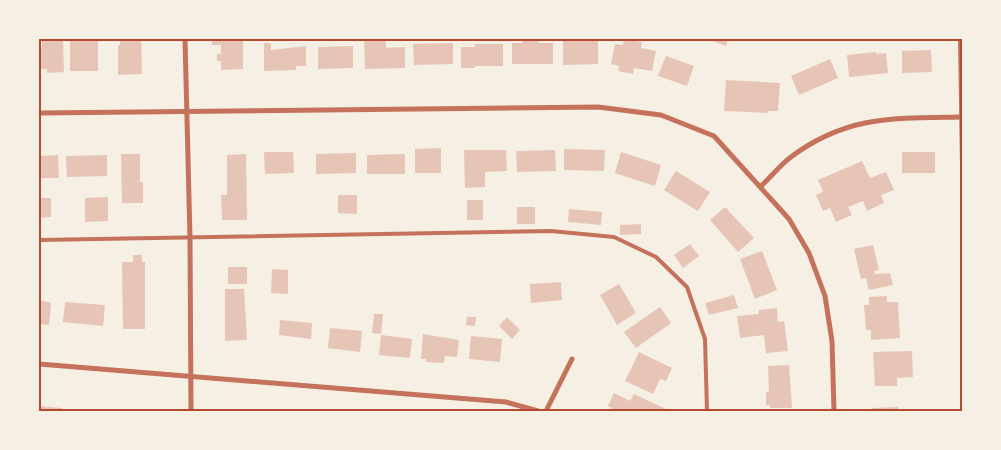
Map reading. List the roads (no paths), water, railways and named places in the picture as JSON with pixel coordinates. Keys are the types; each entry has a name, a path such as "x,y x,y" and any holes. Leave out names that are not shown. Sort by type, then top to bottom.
{"street":[{"path":"185,39 190,238 191,411"},
{"path":"39,113 598,107 661,114 714,136 789,219 809,253 825,296 832,341 834,411"},
{"path":"761,186 791,157 832,132 864,122 902,118 962,117"},
{"path":"546,411 572,359"},
{"path":"39,364 506,402 538,411"}],"lane":[{"path":"960,39 962,166"},
{"path":"39,240 551,231 614,237 656,256 687,287 705,339 707,411"}]}
